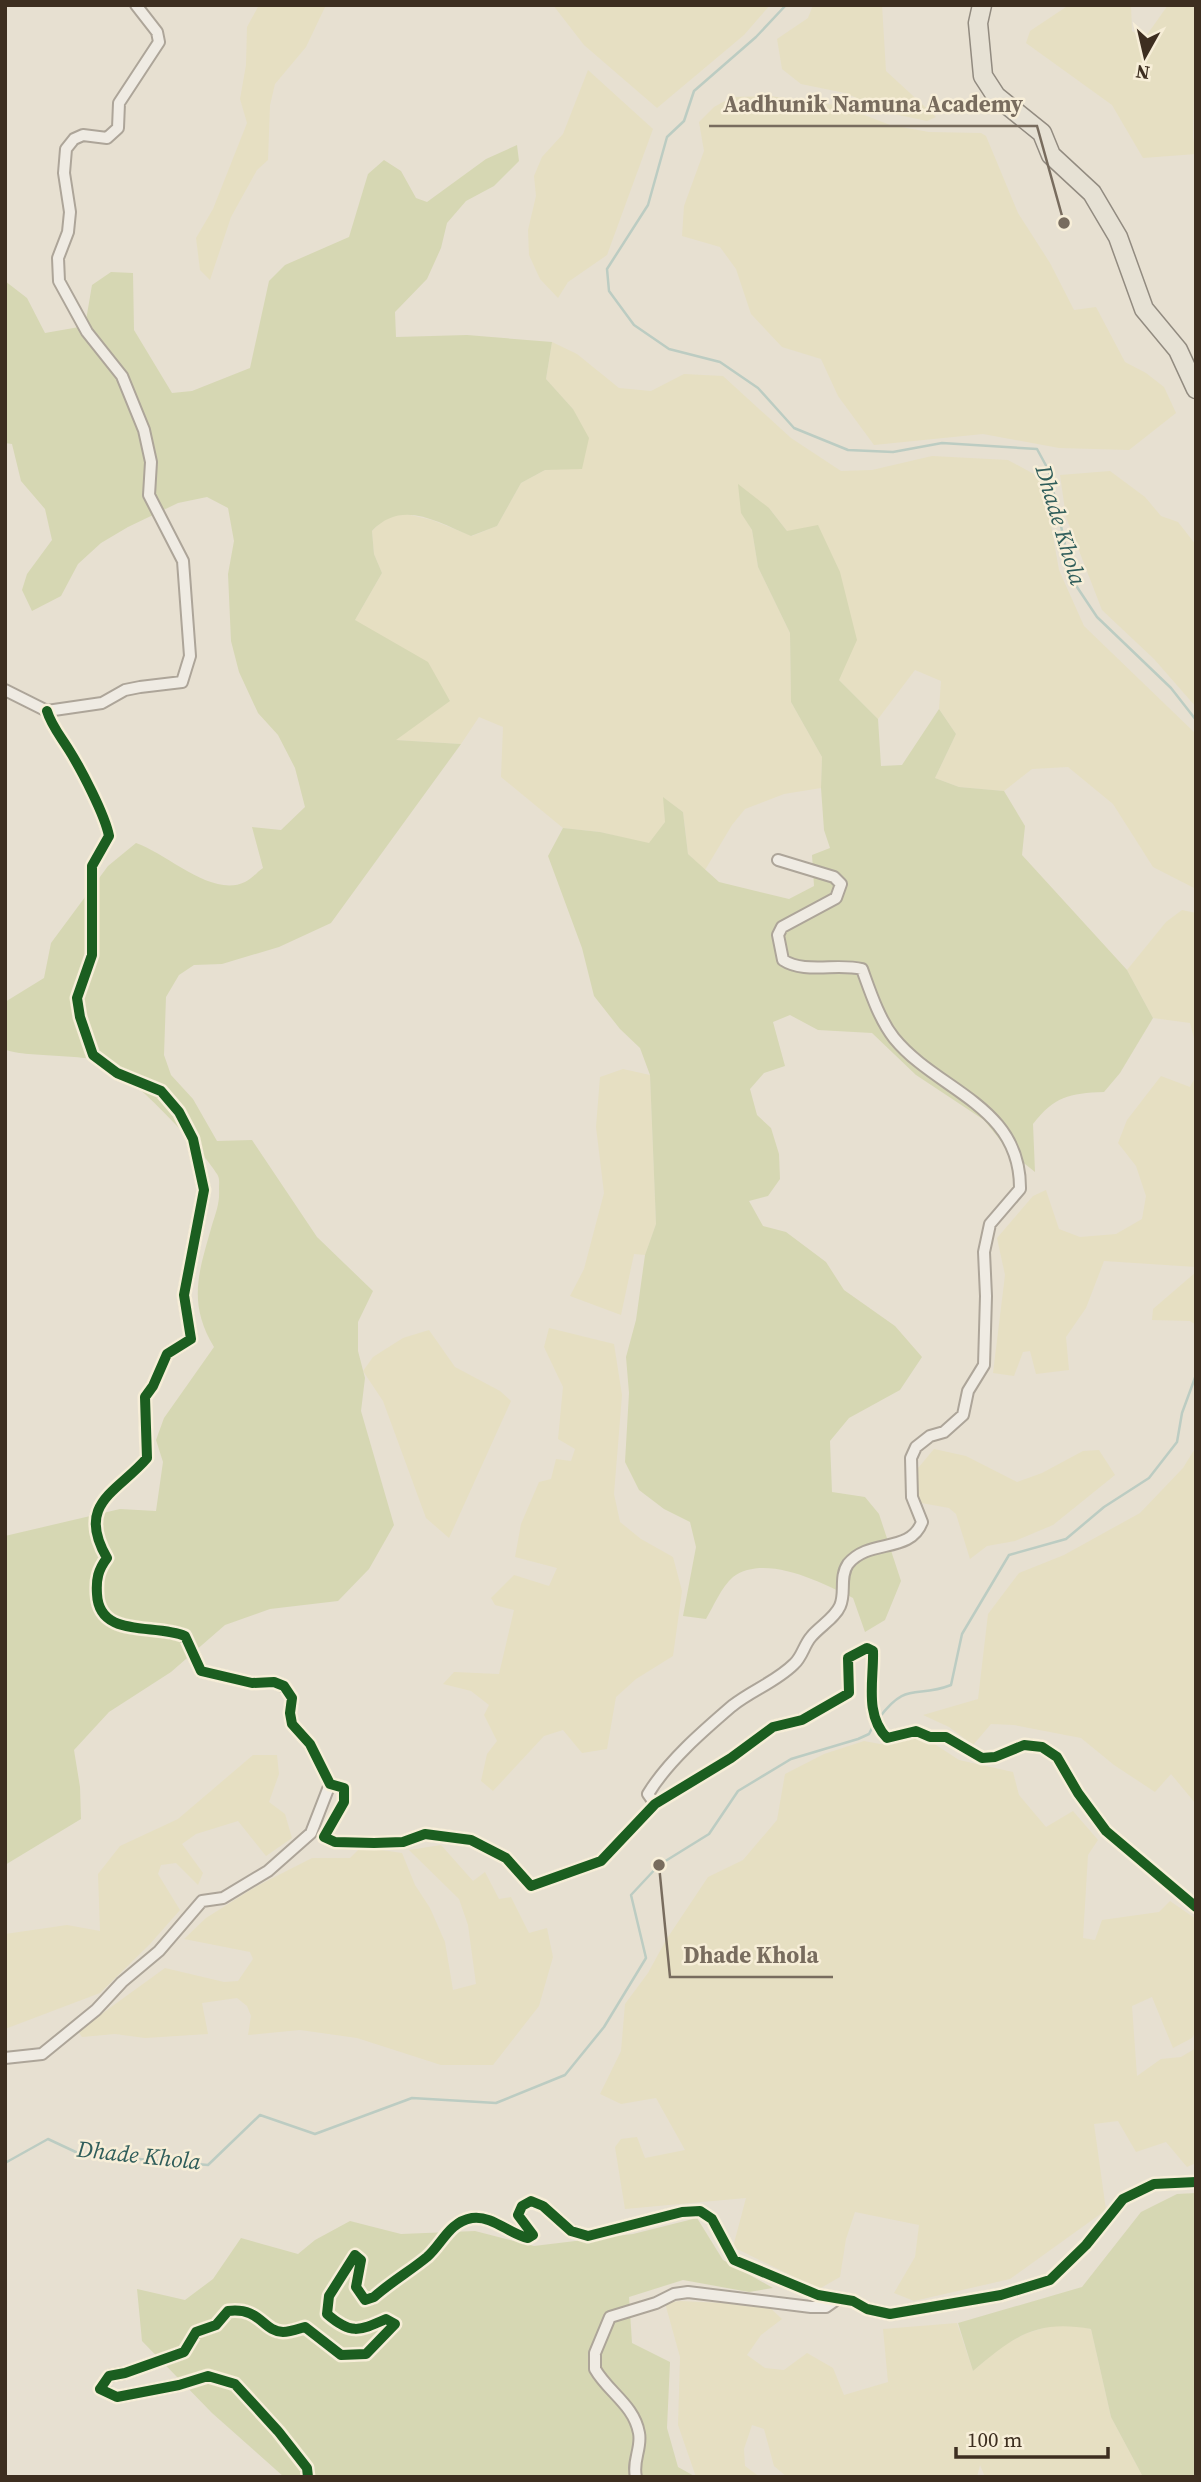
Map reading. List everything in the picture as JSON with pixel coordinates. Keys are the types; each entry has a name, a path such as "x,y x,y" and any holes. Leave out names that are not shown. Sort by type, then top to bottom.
{"main road":[{"path":"982,5 978,23 983,76 996,96 1042,134 1051,155 1092,193 1118,237 1144,309 1178,350 1196,389"}],"street":[{"path":"5,690 47,711 102,703 125,690 182,682 190,656 183,561 149,495 151,461 144,430 122,376 87,332 59,281 58,258 68,232 70,212 64,173 66,149 74,139 83,135 107,138 118,128 119,103 159,42 158,33 136,5"},
{"path":"47,711 50,722 80,769 110,836 92,866 92,955 77,998 82,1031 93,1055 102,1064 160,1091 179,1112 192,1139 204,1190 184,1295 191,1339 167,1354 153,1386 145,1397 146,1458 113,1486 97,1512 97,1542 107,1558 98,1570 99,1606 106,1620 117,1625 171,1630 185,1636 201,1671 252,1683 274,1682 284,1686 292,1698 292,1724 310,1744 330,1784 344,1788 344,1802 324,1837 335,1842 374,1843 402,1842 425,1834 471,1840 506,1858 531,1886 601,1861 655,1804 731,1758 772,1727 802,1720 849,1693 848,1658 867,1648 873,1651 870,1675 875,1715 881,1732 887,1738 916,1731 930,1737 946,1737 982,1758 995,1757 1024,1745 1042,1747 1057,1757 1078,1793 1106,1831 1196,1907"},
{"path":"655,1804 648,1794 651,1788 691,1744 733,1706 781,1675 797,1661 809,1639 841,1605 843,1576 848,1565 865,1550 904,1542 918,1535 922,1522 912,1497 911,1458 916,1447 930,1436 944,1432 963,1415 968,1391 984,1365 986,1243 990,1224 997,1212 1020,1189 1020,1167 986,1109 916,1059 892,1037 862,968 847,965 793,966 783,960 778,934 782,926 836,898 841,884 834,877 778,859"},
{"path":"5,2058 41,2054 96,2010 122,1982 159,1951 202,1901 223,1898 268,1871 311,1833 330,1784"},
{"path":"308,2477 307,2468 236,2384 208,2376 180,2385 117,2397 100,2389 109,2376 184,2352 196,2332 216,2325 228,2311 253,2312 275,2330 284,2332 305,2328 341,2355 366,2354 394,2324 386,2319 359,2331 340,2325 327,2314 328,2296 355,2255 361,2260 356,2287 365,2300 374,2297 428,2256 452,2227 472,2218 492,2221 518,2236 528,2238 533,2235 519,2215 522,2206 530,2200 543,2206 571,2231 588,2236 682,2212 700,2211 712,2219 734,2260 836,2300 853,2301 867,2309 890,2314 1021,2290 1050,2280 1086,2245 1123,2199 1154,2184 1196,2182"},
{"path":"636,2477 634,2466 640,2440 637,2424 626,2405 595,2369 595,2353 610,2317 656,2304 674,2294 688,2292 811,2307 826,2306 836,2300"}],"shaded area":[{"path":"259,5 326,5 306,47 275,84 270,105 268,160 257,170 231,217 210,280 200,270 196,238 213,209 247,123 240,99 246,65 247,27"},
{"path":"553,5 770,5 744,35 657,108 584,45"},
{"path":"813,5 882,5 886,71 936,117 927,121 894,114 845,93 801,84 782,69 777,39 808,18"},
{"path":"1069,5 1131,5 1132,31 1144,39 1168,5 1196,5 1193,137 1196,154 1143,158 1112,105 1026,43 1030,31"},
{"path":"588,70 653,129 607,255 568,282 558,298 540,279 529,255 528,230 536,196 534,176 542,157 563,134"},
{"path":"770,96 841,106 890,125 929,132 981,133 986,136 1018,213 1050,263 1074,310 1096,307 1125,362 1164,387 1176,413 1129,450 1059,448 983,434 874,445 838,396 821,359 782,347 751,314 736,269 720,247 682,236 684,206 704,151 699,122 714,107 732,97"},
{"path":"552,342 577,354 619,388 651,391 684,374 723,376 791,438 841,471 872,470 932,456 1008,460 1043,479 1059,570 1084,626 1196,734 1196,889 1153,867 1113,804 1068,767 1032,769 1004,791 959,787 935,778 956,734 939,709 941,681 915,670 878,719 839,680 787,531 769,508 741,512 752,530 758,567 790,633 791,702 822,757 821,788 784,794 745,809 705,870 688,854 683,812 664,798 665,822 649,844 600,832 563,828 501,777 503,727 479,717 461,744 395,740 450,700 355,620 382,573 374,554 372,531 385,518 402,513 432,520 472,536 497,526 521,483 545,470 573,409 546,379"},
{"path":"1110,471 1145,497 1161,516 1178,522 1196,545 1196,707 1154,659 1102,610 1066,517 1060,475"},
{"path":"1182,910 1196,913 1196,1046 1190,1023 1153,1018 1127,970 1166,922"},
{"path":"623,1069 650,1075 656,1224 645,1255 634,1254 621,1315 570,1296 584,1269 604,1193 596,1127 600,1077"},
{"path":"1161,1076 1190,1087 1196,1076 1196,1267 1104,1261 1086,1308 1066,1337 1069,1370 1036,1374 1030,1351 1023,1352 1014,1376 993,1373 1005,1275 997,1238 1033,1196 1046,1190 1059,1229 1080,1237 1116,1234 1142,1219 1146,1196 1136,1166 1118,1143 1127,1120"},
{"path":"1196,1272 1196,1325 1190,1321 1152,1320 1153,1309"},
{"path":"549,1328 614,1344 622,1395 614,1494 620,1522 641,1539 673,1557 682,1591 673,1656 636,1679 616,1697 607,1749 582,1753 563,1730 544,1736 493,1791 481,1781 487,1754 497,1741 484,1715 489,1705 471,1691 443,1684 454,1672 499,1674 514,1610 495,1605 491,1598 514,1575 549,1586 557,1568 515,1557 521,1524 539,1482 551,1479 556,1459 571,1461 575,1449 558,1439 563,1387 544,1347"},
{"path":"429,1330 455,1367 500,1391 511,1401 449,1538 426,1518 383,1401 363,1371 373,1357 403,1338"},
{"path":"1196,1447 1196,1804 1171,1774 1155,1792 1114,1765 1081,1738 1014,1725 991,1724 973,1745 949,1727 923,1715 978,1699 988,1614 1019,1573 1064,1555 1140,1513 1183,1468"},
{"path":"934,1449 966,1456 1017,1482 1042,1473 1083,1451 1099,1450 1115,1475 1053,1525 1015,1541 987,1546 970,1559 956,1514 949,1508 916,1502 908,1480"},
{"path":"899,1739 927,1739 959,1760 1013,1772 1019,1795 1046,1827 1073,1811 1098,1840 1088,1855 1083,1938 1095,1940 1102,1920 1159,1912 1170,1901 1196,1919 1196,2031 1192,2038 1173,2048 1152,1997 1132,2006 1137,2076 1161,2059 1181,2057 1196,2048 1196,2163 1187,2167 1166,2142 1136,2152 1118,2121 1094,2124 1106,2210 1010,2279 914,2301 894,2293 915,2257 919,2225 855,2212 846,2239 840,2277 819,2289 733,2247 746,2198 625,2209 615,2147 621,2139 637,2137 645,2158 685,2150 656,2098 621,2104 600,2094 621,2051 625,2004 648,1973 666,1940 708,1877 743,1860 777,1820 785,1774 824,1754 864,1741 880,1744"},
{"path":"253,1755 277,1755 279,1774 269,1802 285,1814 292,1838 266,1856 238,1821 196,1834 182,1844 203,1873 198,1885 176,1863 161,1865 158,1874 180,1910 150,1944 100,1993 5,2029 5,1934 67,1925 100,1931 98,1874 120,1846 178,1819"},
{"path":"441,1845 473,1881 485,1872 499,1899 511,1897 529,1933 547,1928 553,1957 539,2006 493,2065 441,2065 357,2038 300,2030 248,2035 251,2016 247,2006 237,1998 202,2003 208,2034 145,2038 115,2034 82,2037 78,2031 165,1968 224,1982 238,1981 253,1959 250,1952 184,1939 206,1918 255,1887 312,1858 350,1858 361,1847 402,1853 415,1885 430,1908 445,1942 453,1990 476,1984 468,1925 459,1899 409,1850"},
{"path":"680,2301 767,2305 782,2319 761,2335 747,2355 765,2368 784,2370 807,2353 833,2368 844,2395 888,2382 883,2329 957,2323 973,2371 1003,2345 1027,2333 1060,2323 1091,2329 1111,2417 1143,2477 985,2477 980,2465 977,2477 787,2477 774,2466 764,2429 752,2425 744,2449 745,2466 760,2477 696,2477 678,2425 680,2357 665,2303"}],"green space":[{"path":"517,145 519,161 494,186 466,201 447,223 441,248 427,279 395,312 396,337 467,335 552,342 546,379 573,409 589,438 582,469 545,470 521,483 497,526 471,536 433,520 408,515 383,521 372,531 374,554 382,573 355,620 428,662 450,701 396,740 461,744 331,923 279,947 222,964 194,965 179,975 166,997 164,1055 171,1075 193,1099 217,1141 252,1140 317,1237 373,1291 358,1322 358,1351 365,1378 361,1411 394,1525 369,1569 338,1601 270,1609 225,1625 171,1672 109,1712 74,1750 80,1787 81,1819 5,1865 5,1536 120,1509 156,1511 163,1462 156,1440 164,1418 214,1347 200,1316 198,1287 219,1198 219,1183 218,1176 209,1163 182,1131 115,1068 94,1059 12,1052 5,1049 5,1002 44,978 51,943 108,866 136,843 204,880 232,885 248,881 263,868 252,827 281,830 305,807 295,768 278,735 258,713 239,672 231,641 228,574 234,541 228,508 207,497 178,503 128,527 101,543 78,564 61,596 32,611 22,590 27,574 52,540 45,509 21,481 12,444 5,443 5,281 27,298 45,333 85,326 92,285 111,272 133,273 134,330 172,393 192,391 250,368 269,281 285,265 349,237 368,174 384,160 401,171 416,198 427,202 486,159"},
{"path":"738,484 769,508 787,531 818,525 840,572 857,640 839,680 878,719 881,766 902,765 939,709 956,734 935,778 959,787 1004,791 1025,826 1022,855 1127,970 1153,1018 1120,1073 1104,1092 1063,1098 1048,1108 1033,1124 1035,1172 1009,1151 984,1120 916,1075 872,1033 818,1030 790,1015 773,1022 785,1066 764,1073 750,1089 757,1115 771,1128 779,1154 780,1179 768,1196 749,1201 763,1226 786,1232 826,1262 844,1290 895,1326 922,1357 900,1390 849,1418 830,1441 832,1492 865,1497 879,1514 901,1581 885,1620 865,1632 853,1598 810,1578 777,1569 746,1570 733,1577 721,1591 706,1619 683,1616 696,1547 690,1522 664,1509 639,1490 625,1462 629,1393 626,1357 636,1320 645,1255 656,1224 650,1075 640,1048 620,1029 594,996 582,948 548,856 563,828 600,832 649,843 665,822 663,797 683,812 688,854 719,882 789,899 814,886 812,855 830,848 824,830 822,757 791,702 790,633 758,567 752,530 741,513"},
{"path":"1196,2193 1196,2477 1143,2477 1111,2417 1091,2329 1040,2329 1013,2340 973,2371 958,2323 1082,2287 1141,2212 1177,2194"},
{"path":"697,2218 723,2260 773,2288 749,2292 683,2280 629,2297 632,2343 670,2362 667,2428 678,2467 696,2477 284,2477 212,2413 142,2341 137,2289 185,2300 213,2279 241,2238 298,2254 315,2240 350,2221 401,2234 475,2231 534,2246 633,2234"}],"waterway":[{"name":"Dhade Khola","path":"786,5 756,37 694,91 684,121 667,137 648,205 607,269 609,291 634,325 669,349 720,362 758,388 794,428 848,450 893,452 942,443 1037,449 1049,471 1073,581 1097,617 1171,688 1196,720"},
{"name":"Dhade Khola","path":"879,1718 889,1706 905,1695 951,1685 962,1634 1009,1555 1066,1539 1104,1507 1149,1478 1177,1442 1182,1413 1196,1375"},
{"name":"Dhade Khola","path":"5,2163 48,2139 80,2154 208,2165 260,2115 315,2134 412,2098 496,2103 565,2075 604,2027 646,1958 631,1895 659,1865 709,1834 738,1791 791,1759 858,1739 869,1734 873,1726"}],"cycle path":[{"path":"47,711 92,792 109,836 92,866 92,955 77,998 80,1017 93,1055 117,1073 161,1091 179,1112 193,1139 204,1190 184,1295 191,1339 167,1354 153,1386 145,1397 147,1458 113,1490 98,1511 98,1539 107,1558 98,1575 97,1594 100,1608 107,1618 130,1627 185,1636 201,1671 252,1683 274,1682 284,1686 292,1698 292,1724 310,1744 330,1784 344,1788 344,1802 324,1837 335,1842 374,1843 403,1842 425,1834 471,1840 506,1858 531,1886 601,1861 655,1804 731,1758 773,1727 802,1720 849,1693 848,1658 867,1648 873,1651 875,1719 887,1738 916,1731 930,1737 946,1737 982,1758 995,1757 1024,1745 1042,1747 1057,1757 1078,1793 1106,1831 1196,1907"},
{"path":"308,2477 307,2468 278,2431 235,2384 208,2376 179,2385 117,2397 100,2389 109,2376 184,2352 196,2332 216,2325 228,2311 248,2312 276,2331 286,2332 305,2327 341,2355 366,2354 395,2324 386,2319 355,2329 335,2321 327,2314 329,2296 355,2255 361,2260 356,2287 365,2300 374,2297 427,2257 452,2229 464,2220 487,2219 528,2238 533,2235 518,2215 522,2206 531,2201 543,2206 571,2231 588,2236 682,2212 700,2211 712,2219 734,2260 818,2295 853,2301 867,2309 890,2314 1001,2295 1050,2280 1086,2245 1123,2199 1154,2184 1196,2182"}],"place":[{"name":"Aadhunik Namuna Academy","path":"1064,223"},
{"name":"Dhade Khola","path":"659,1865"}]}
